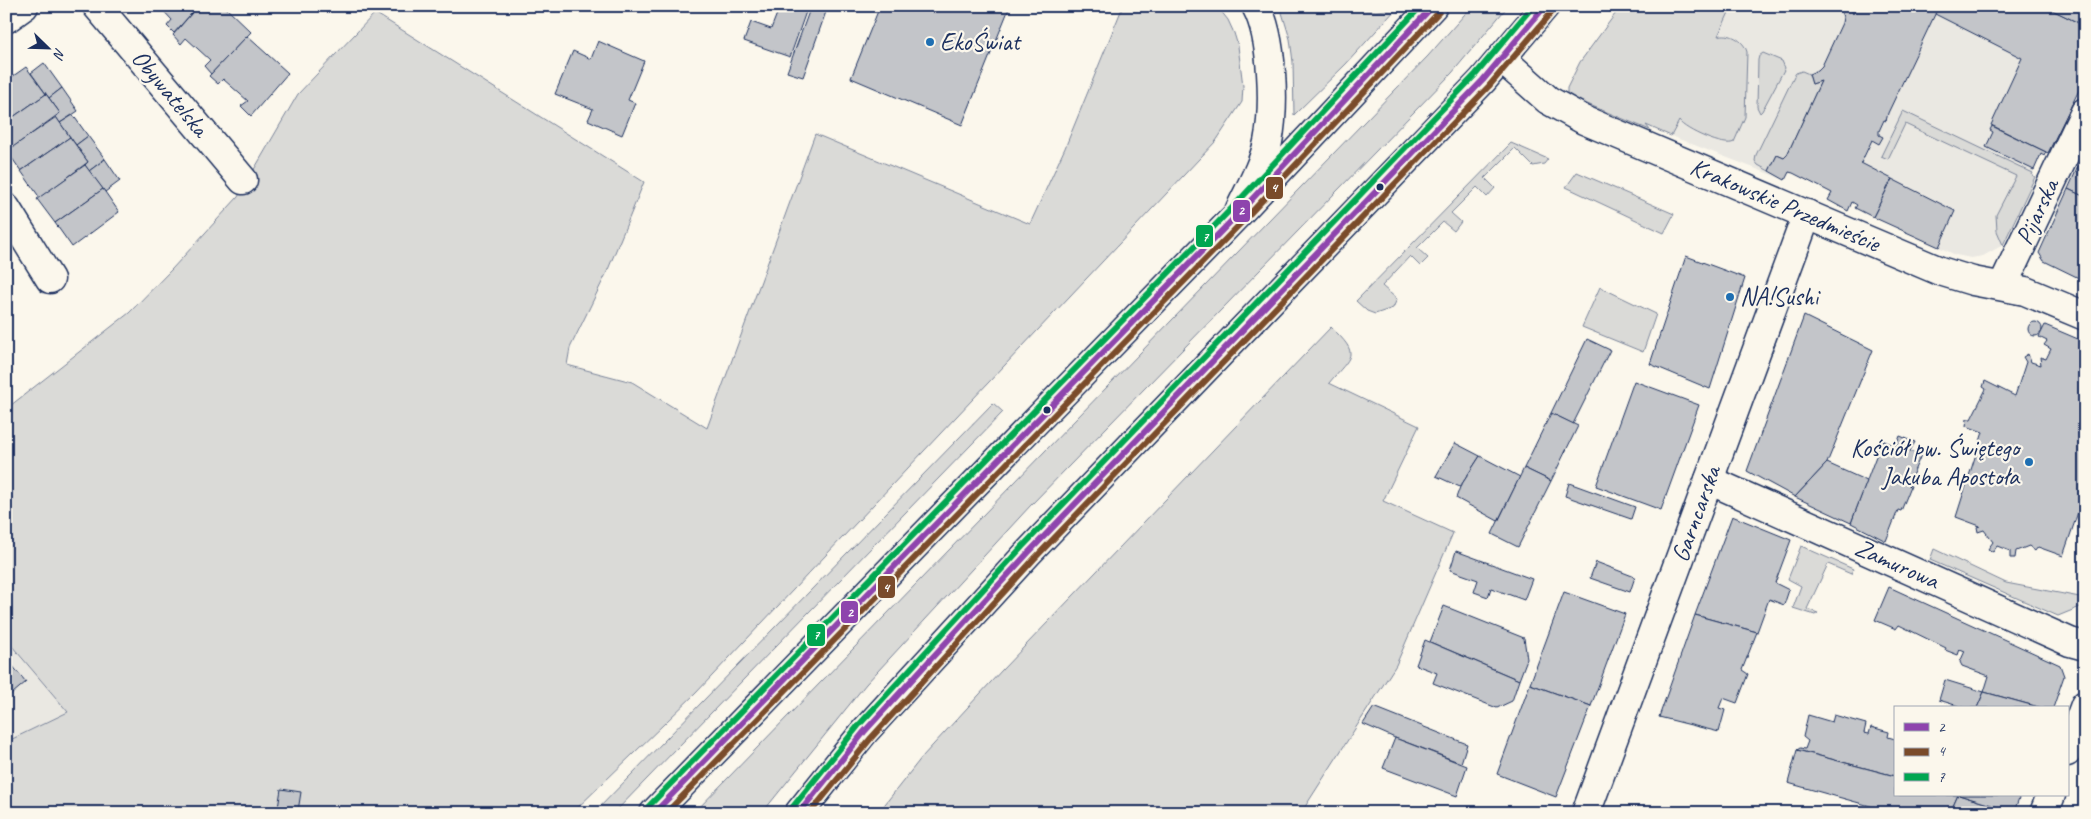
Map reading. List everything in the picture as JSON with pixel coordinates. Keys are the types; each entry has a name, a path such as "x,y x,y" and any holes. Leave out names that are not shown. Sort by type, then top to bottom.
{"street":[{"path":"6,19 24,6"},
{"name":"Obywatelska","path":"97,6 243,180"},
{"path":"1238,214 1260,166 1268,142 1272,97 1269,53 1256,6"},
{"path":"654,813 1238,214 1433,6"},
{"path":"799,813 864,732 1028,552 1300,272 1502,58 1546,6"},
{"name":"Krakowskie Przedmieście","path":"1502,58 1548,100 1561,109 1940,271 1973,281 2003,286 2042,297 2085,316"},
{"name":"Pijarska","path":"2003,286 2085,112"},
{"path":"6,208 50,279"},
{"name":"Garncarska","path":"1586,813 1807,214"},
{"name":"Zamurowa","path":"1709,480 2061,638 2085,646"},
{"path":"2068,749 2085,705"},
{"path":"2044,813 2051,796"}],"shaded area":[{"path":"1123,6 1217,6 1228,20 1238,46 1243,86 1242,102 1216,141 696,693 572,813 6,813 6,742 68,712 6,639 6,409 129,313 172,269 238,197 298,94 375,13 644,182 607,272 570,348 567,365 632,382 707,428 815,134 1030,224 1065,148"},
{"path":"1280,6 1329,6 1376,11 1396,9 1346,64 1294,115 1293,62 1290,39"},
{"path":"1472,6 1508,6 1452,73 1031,505 866,684 762,813 694,813 1428,56"},
{"path":"1621,6 1732,6 1718,36 1727,35 1736,38 1743,44 1747,52 1745,117 1734,142 1722,143 1705,137 1689,129 1679,121 1671,136 1646,125 1650,130 1580,101 1567,93 1567,88 1580,62"},
{"path":"1732,6 2044,6 2075,97 2048,153 2046,152 2044,156 2041,155 2032,175 2035,177 2003,245 1983,256 1971,258 1956,255 1855,208 1857,205 1852,202 1848,211 1828,200 1831,192 1793,173 1789,173 1785,180 1671,136"},
{"path":"1763,53 1782,61 1785,68 1760,113 1757,107 1758,60 1759,56"},
{"path":"1802,71 1809,74 1812,84 1821,81 1787,155 1784,158 1777,155 1769,171 1758,165 1755,161 1756,155 1794,76"},
{"path":"1903,111 2033,173 2032,175 2035,177 2003,245 1997,231 1996,215 2016,176 1905,124 1888,159 1881,156"},
{"path":"1511,143 1548,159 1544,164 1533,166 1515,148 1485,178 1495,188 1487,197 1477,187 1451,213 1461,222 1454,231 1443,222 1417,248 1428,258 1420,266 1410,256 1382,286 1397,299 1393,308 1375,314 1367,311 1356,301"},
{"path":"1577,172 1674,214 1664,233 1566,187"},
{"path":"1600,287 1656,314 1643,352 1582,327"},
{"path":"1331,327 1347,344 1350,355 1348,361 1329,383 1419,426 1383,501 1453,533 1396,665 1301,813 878,813 922,757 1002,670"},
{"path":"993,403 1003,412 614,813 594,813"},
{"path":"1801,546 1853,569 1851,574 1828,564 1807,609 1818,613 1815,615 1793,608 1801,586 1788,579"},
{"path":"1934,549 2006,583 2085,598 2085,605 2058,616 1930,560"},
{"path":"6,639 68,712 6,742"}],"building":[{"path":"159,6 198,6 174,33 167,26 172,20"},
{"path":"198,6 224,6 251,32 211,74 204,66 210,60 186,38 181,44 173,35"},
{"path":"780,6 808,6 790,57 744,41 751,22 771,29"},
{"path":"811,6 828,6 803,77 787,72"},
{"name":"EkoŚwiat","path":"880,6 1010,6 962,125 851,78"},
{"path":"1850,6 1853,14 1857,6 1939,6 1888,113 1886,121 1884,120 1879,131 1879,135 1883,137 1879,144 1872,140 1861,163 1892,179 1873,217 1855,208 1857,205 1852,202 1848,211 1828,200 1832,193 1793,173 1789,172 1785,180 1769,171 1777,155 1784,158 1787,155 1821,81 1812,84 1809,74 1822,66 1842,23 1843,17 1840,9"},
{"path":"1939,6 2044,6 2085,26 2085,78 2048,153 1991,125 2022,58 1935,14"},
{"path":"2044,6 2085,6 2085,26"},
{"path":"247,36 288,73 251,116 241,106 248,101 223,79 218,84 209,76"},
{"path":"598,41 644,61 628,100 635,103 622,135 588,120 593,109 555,94 573,51 591,59"},
{"path":"44,63 62,88 49,98 31,73"},
{"path":"26,67 46,94 6,122 6,81"},
{"path":"62,88 78,111 60,123 56,117 60,113 49,98"},
{"path":"46,94 60,113 12,148 6,141 6,122"},
{"path":"73,115 88,136 76,145 60,123"},
{"path":"56,117 70,137 21,171 7,151"},
{"path":"1992,126 2046,152 2044,156 2041,154 2034,170 1986,147 1993,132 1990,130"},
{"path":"88,136 105,159 89,171 85,165 88,162 76,145"},
{"path":"70,137 88,162 40,198 21,171"},
{"path":"2085,151 2085,197 2068,189"},
{"path":"105,159 120,181 105,192 89,171"},
{"path":"85,165 103,189 55,223 37,199"},
{"path":"1892,179 1955,211 1939,247 1873,217"},
{"path":"103,189 119,212 72,247 55,223"},
{"path":"2068,189 2085,197 2085,281 2044,261 2039,253"},
{"path":"1686,256 1745,278 1710,389 1650,364"},
{"path":"1804,316 1873,350 1827,463 1795,497 1747,471"},
{"path":"2035,322 2040,324 2042,329 2040,334 2035,336 2030,334 2028,329 2030,324"},
{"name":"Kościół pw. Świętego Jakuba Apostoła","path":"2045,325 2085,342 2085,364 2081,373 2085,375 2085,380 2081,379 2081,381 2085,383 2085,411 2081,421 2085,422 2085,492 2063,556 2038,547 2035,551 2029,546 2016,551 2015,558 2010,558 2010,551 1997,546 1993,552 1988,549 1993,542 1984,530 1978,532 1977,527 1980,526 1956,517 1983,432 1966,426 1967,419 1971,419 1986,389 1983,387 1985,381 2015,396 2026,362 2023,357 2028,354 2031,362 2041,365 2040,357 2046,359 2051,349 2044,345 2047,341 2039,337"},
{"path":"1587,339 1610,350 1573,424 1551,413"},
{"path":"1634,381 1699,405 1661,510 1596,486"},
{"path":"1551,413 1578,426 1551,481 1524,468"},
{"path":"1900,436 1915,442 1910,451 1921,455 1908,485 1911,486 1901,511 1898,510 1886,541 1851,523 1882,440 1896,446"},
{"path":"1455,443 1480,456 1460,487 1436,476"},
{"path":"1480,456 1520,477 1498,521 1456,498 1460,487"},
{"path":"1827,463 1867,481 1851,523 1795,497"},
{"path":"1524,468 1551,481 1518,547 1492,534"},
{"path":"1569,483 1635,507 1631,519 1565,496"},
{"path":"1732,516 1791,540 1775,583 1789,590 1784,605 1769,599 1757,632 1695,615"},
{"path":"1456,551 1532,579 1524,600 1491,588 1488,597 1474,592 1478,580 1450,570"},
{"path":"1596,562 1635,577 1630,592 1590,578"},
{"path":"1889,587 2060,665 2064,676 2054,706 2035,706 1984,692 1989,676 1962,666 1960,662 1965,651 1960,649 1958,655 1899,625 1896,629 1875,620"},
{"path":"1564,592 1625,614 1591,706 1530,684"},
{"path":"1444,606 1524,638 1527,659 1519,680 1430,642"},
{"path":"1695,615 1757,632 1742,670 1748,674 1737,703 1723,698 1719,708 1725,710 1719,732 1659,717"},
{"path":"1425,640 1519,680 1512,701 1497,708 1433,683 1437,673 1416,665"},
{"path":"6,658 26,682 6,699"},
{"path":"1945,680 1984,692 1978,706 1958,706 1939,700"},
{"path":"1530,684 1591,706 1556,797 1497,774"},
{"path":"1984,692 2035,706 1978,706"},
{"path":"1374,707 1467,744 1461,763 1363,724"},
{"path":"1808,715 1832,722 1834,715 1866,724 1864,733 1869,734 1871,727 1889,732 1888,737 1894,739 1894,776 1797,750 1800,748 1805,749 1808,741 1803,737"},
{"path":"1395,738 1467,766 1457,796 1383,768"},
{"path":"1797,750 1894,776 1894,796 1958,796 1950,813 1895,813 1788,783"},
{"path":"281,789 301,792 298,811 278,808"},
{"path":"1958,796 2014,812 1950,813"},
{"path":"1962,796 2020,796 2014,812"},
{"path":"1746,809 1758,813 1745,813"}],"transit line":[{"name":"7","path":"648,807 1232,208 1421,6"},
{"name":"2","path":"654,813 1238,214 1433,6"},
{"name":"7","path":"792,808 858,726 1022,547 1476,74 1533,6"},
{"name":"2","path":"799,813 864,732 1028,553 1483,80 1545,6"},
{"name":"4","path":"666,813 1244,220 1439,12"},
{"name":"4","path":"810,813 871,738 1034,559 1489,86 1552,12"}],"place":[{"name":"EkoŚwiat","path":"930,42"},
{"name":"NA!Sushi","path":"1730,297"},
{"name":"Kościół pw. Świętego Jakuba Apostoła","path":"2029,462"}]}
